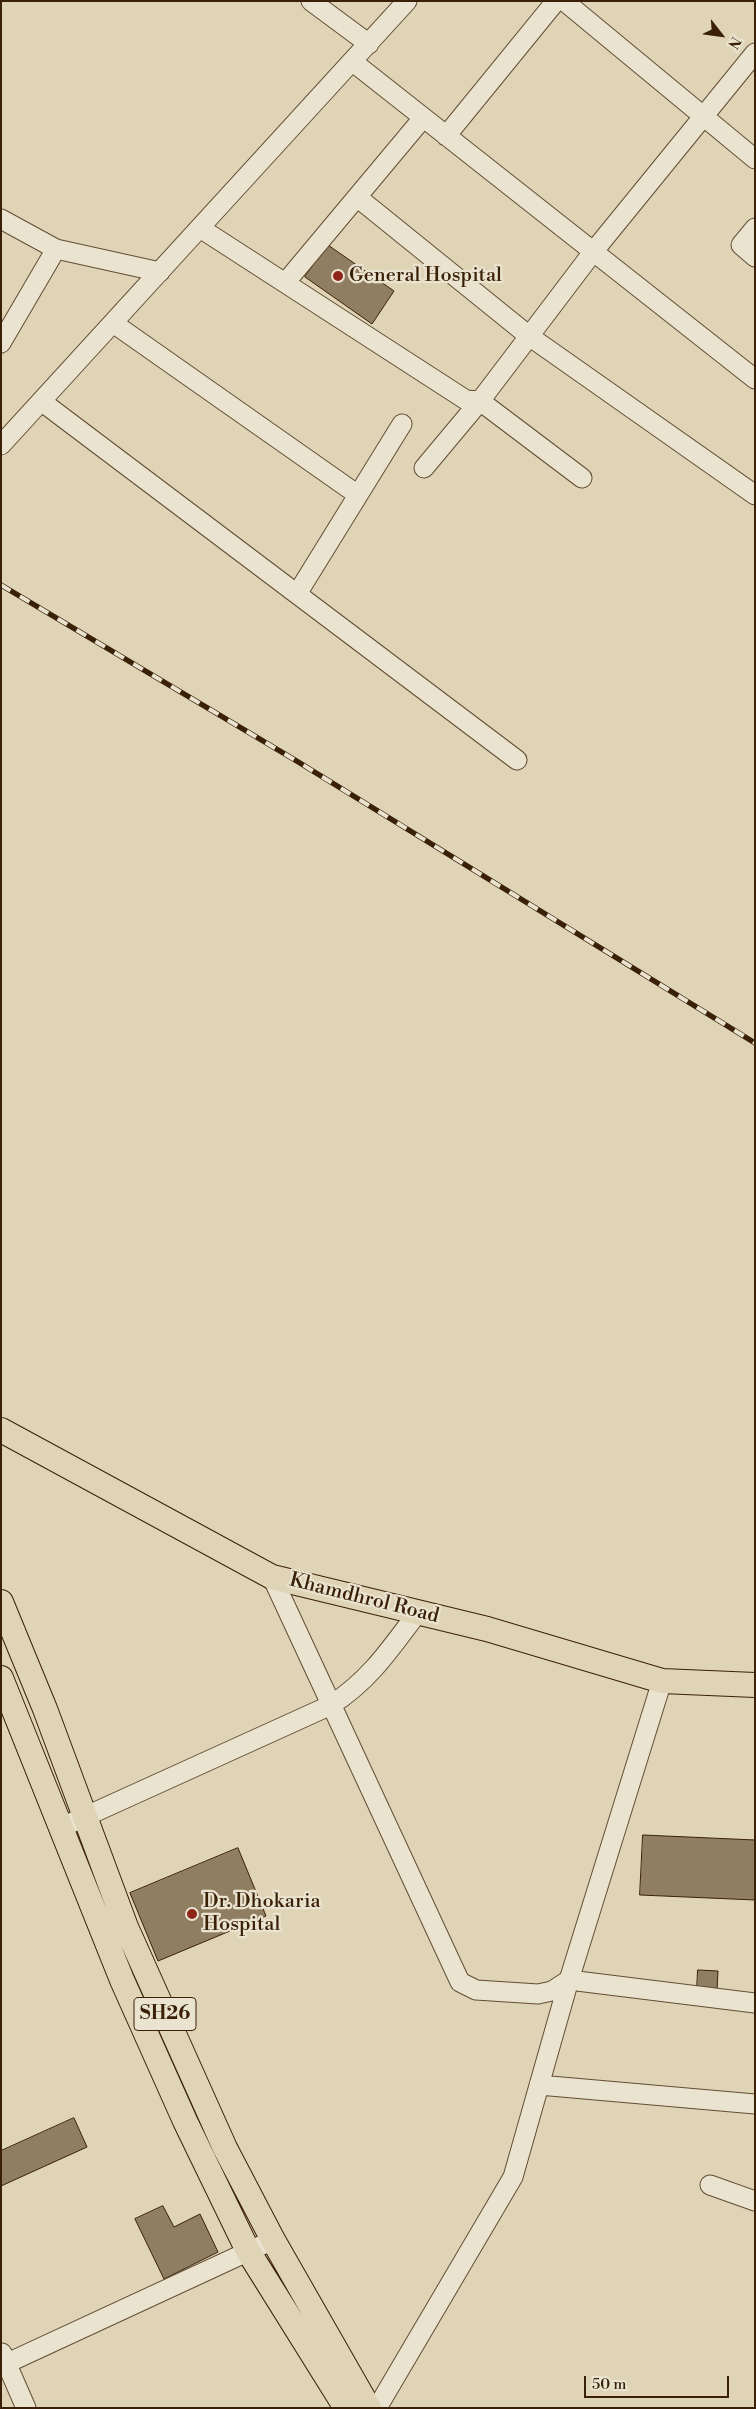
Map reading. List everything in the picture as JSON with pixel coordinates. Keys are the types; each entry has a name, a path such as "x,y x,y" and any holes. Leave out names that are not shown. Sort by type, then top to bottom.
{"main road":[{"name":"Khamdhrol Road","path":"1,1430 272,1577 487,1629 662,1681 755,1685"},
{"name":"SH26","path":"1,1602 126,1927 225,2148 362,2405"},
{"name":"SH26","path":"1,1678 6,1704 60,1828 126,1989 185,2121 248,2251 362,2405"}],"street":[{"path":"311,1 369,44"},
{"path":"1,446 407,1"},
{"path":"446,136 556,1"},
{"path":"564,1 585,8 703,116 755,159"},
{"path":"424,468 480,401 593,252 755,53"},
{"path":"353,62 755,379"},
{"path":"285,283 423,118"},
{"path":"356,197 529,336 755,495"},
{"path":"1,219 56,249 160,272"},
{"path":"200,228 466,400 480,401 582,478"},
{"path":"755,228 741,245 755,257"},
{"path":"1,343 56,249"},
{"path":"113,323 358,495"},
{"path":"41,401 516,760"},
{"path":"297,594 402,424"},
{"path":"272,1577 460,1982 476,1990 538,1994 552,1991 569,1980 755,2003"},
{"path":"60,1828 332,1705 372,1673 418,1612"},
{"path":"362,2405 513,2177 569,1980 662,1681"},
{"path":"540,2084 755,2104"},
{"path":"710,2185 755,2201"},
{"path":"26,2408 3,2361 273,2240"}],"building":[{"path":"328,245 394,291 372,324 305,277"},
{"path":"643,1835 755,1840 755,1900 640,1895"},
{"path":"238,1848 266,1916 158,1961 130,1893"},
{"path":"698,1970 718,1971 717,1990 697,1989"},
{"path":"74,2118 87,2147 1,2186 1,2151"},
{"path":"163,2206 174,2227 200,2214 218,2252 164,2279 135,2219"}],"railway":[{"path":"1,585 295,760 755,1043"}],"place":[{"name":"General Hospital","path":"338,276"},
{"name":"Dr. Dhokaria Hospital","path":"192,1914"}]}
